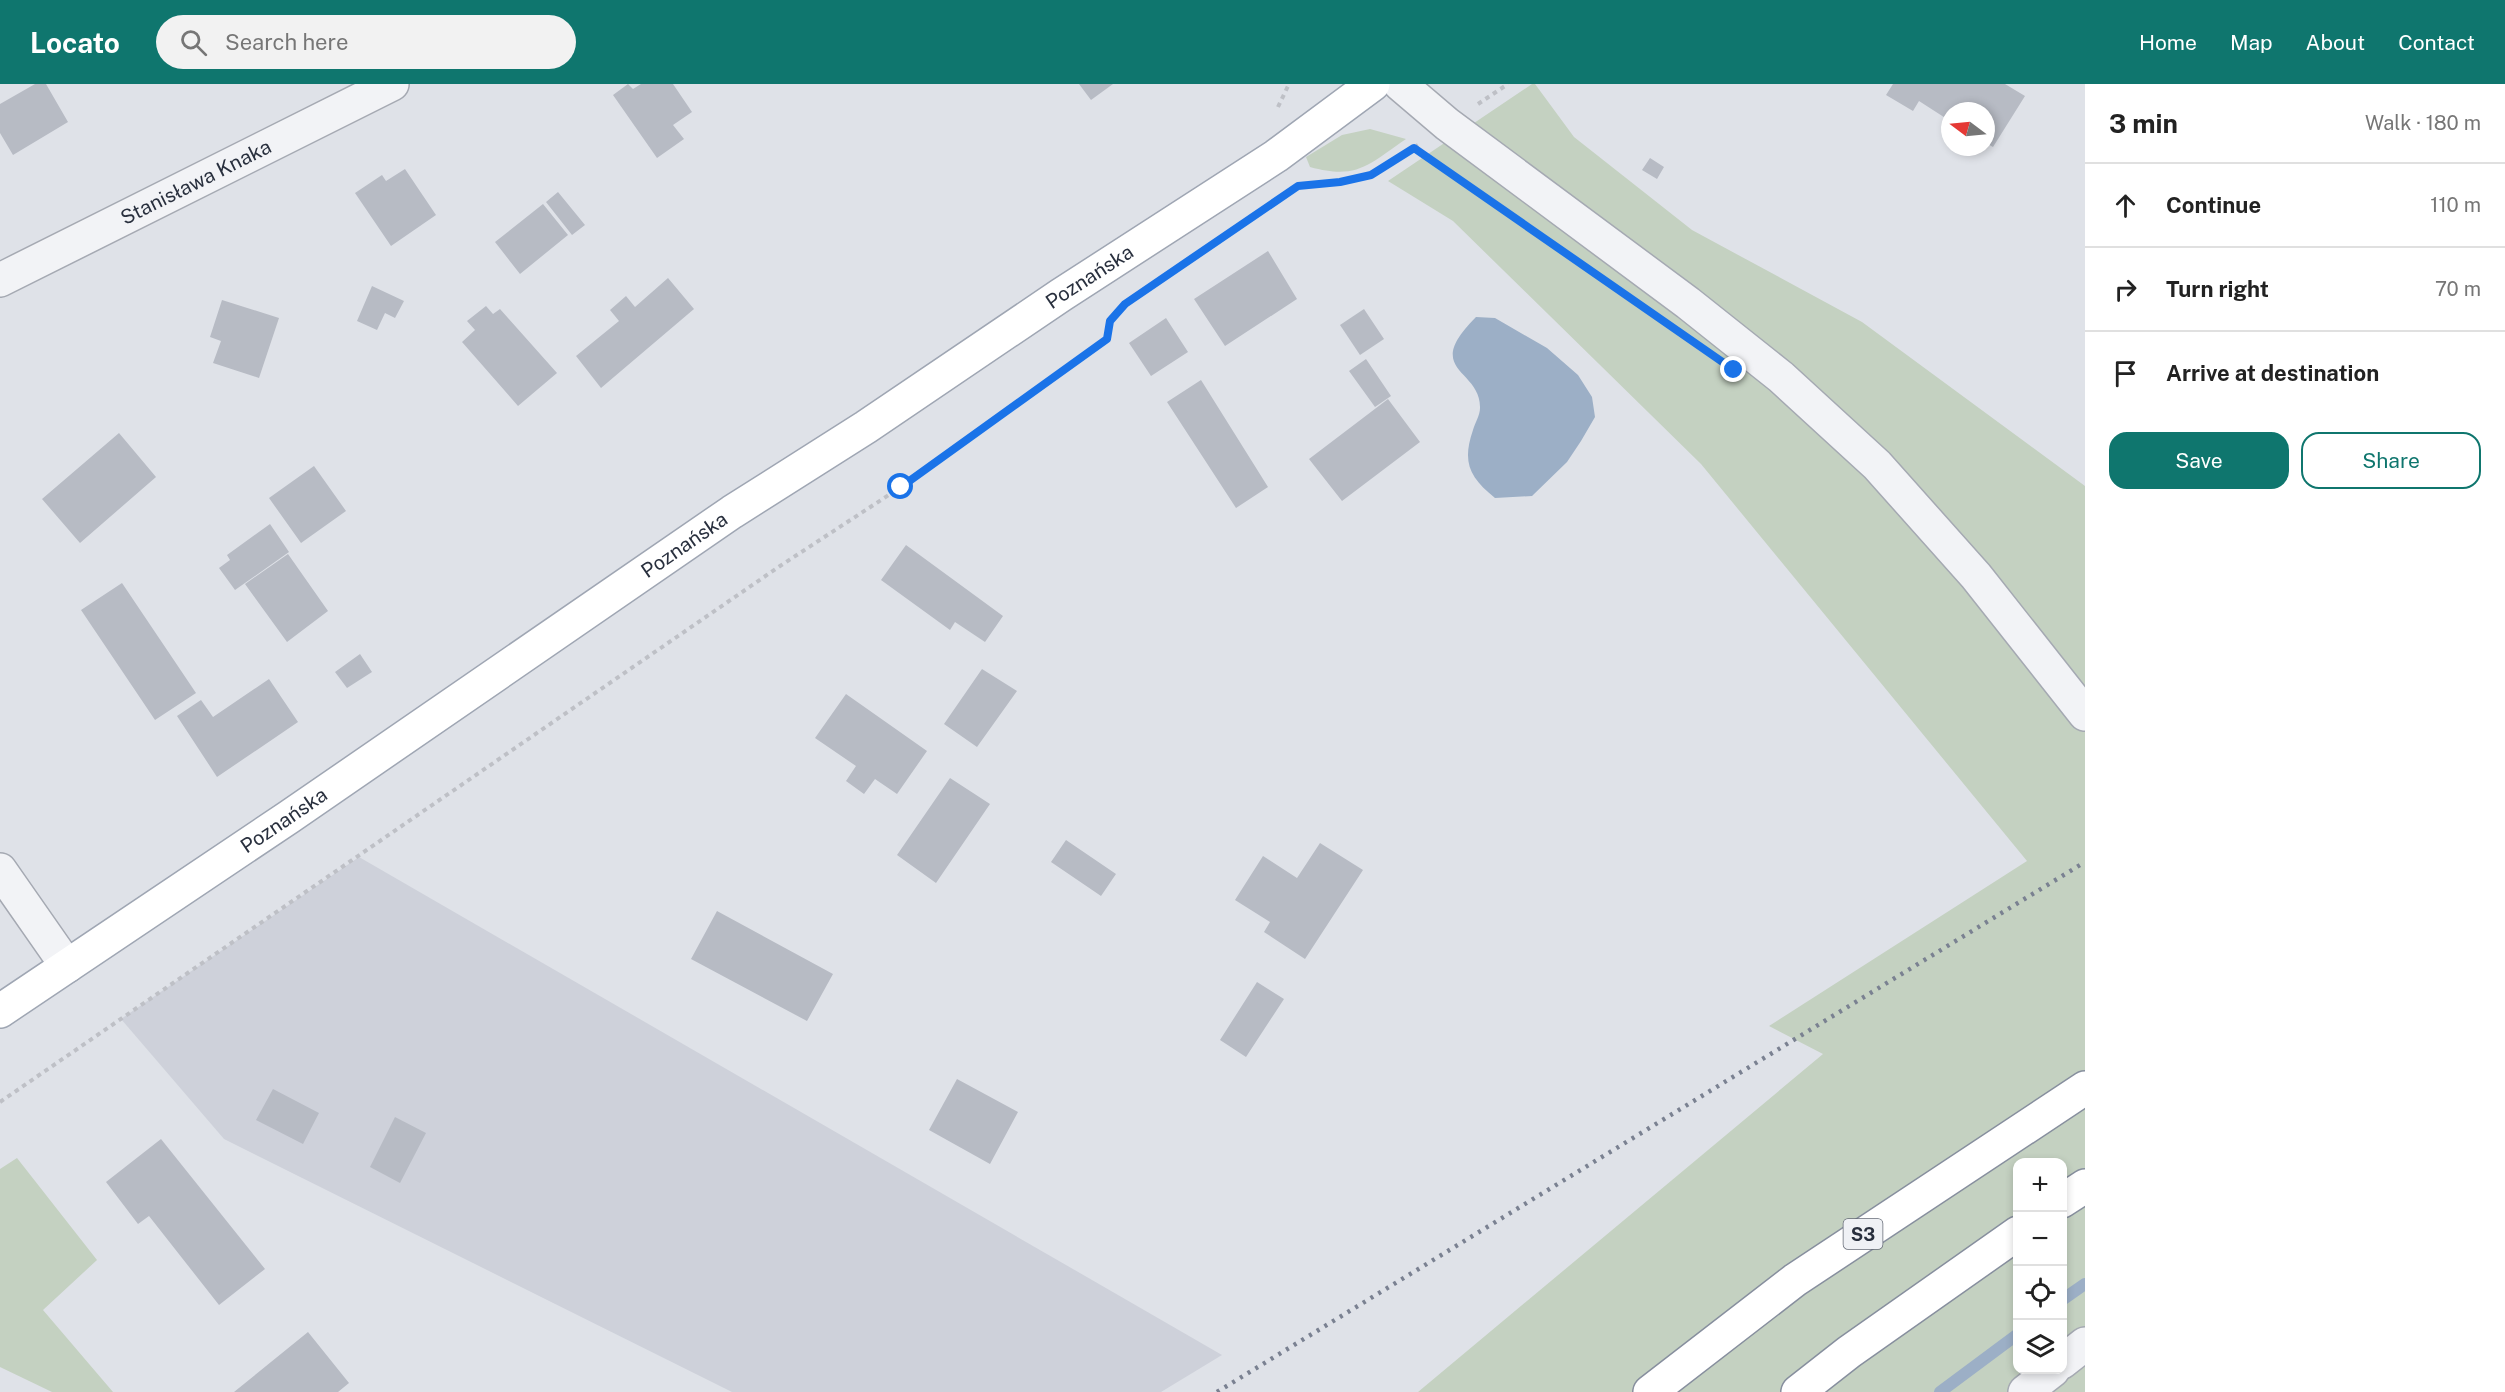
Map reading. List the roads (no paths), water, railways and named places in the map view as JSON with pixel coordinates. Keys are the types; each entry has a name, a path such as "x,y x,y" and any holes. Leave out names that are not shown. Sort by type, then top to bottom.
{"main road":[{"name":"Poznańska","path":"0,1011 289,817 723,518 866,427 1061,295 1276,156 1357,88"},
{"name":"S3","path":"1650,1392 1795,1280 2085,1088"},
{"path":"2067,1198 2085,1186"},
{"path":"1798,1392 1849,1352 2013,1237"}],"street":[{"name":"Stanisława Knaka","path":"0,280 392,84"},
{"path":"1400,84 1447,124 1688,303 1781,377 1877,465 1976,576 2083,712"},
{"path":"0,870 67,966"},
{"path":"2067,1358 2085,1344"},
{"path":"2025,1392 2048,1374"}],"water":[{"path":"1476,317 1495,318 1547,348 1578,375 1592,397 1595,417 1581,441 1567,462 1532,496 1495,498 1479,483 1470,468 1468,451 1480,408 1478,395 1453,359 1454,349 1460,335"}],"waterway":[{"path":"2067,1297 2085,1284"},
{"path":"1940,1392 2013,1338"}],"railway":[{"path":"1217,1392 2085,862"}]}
